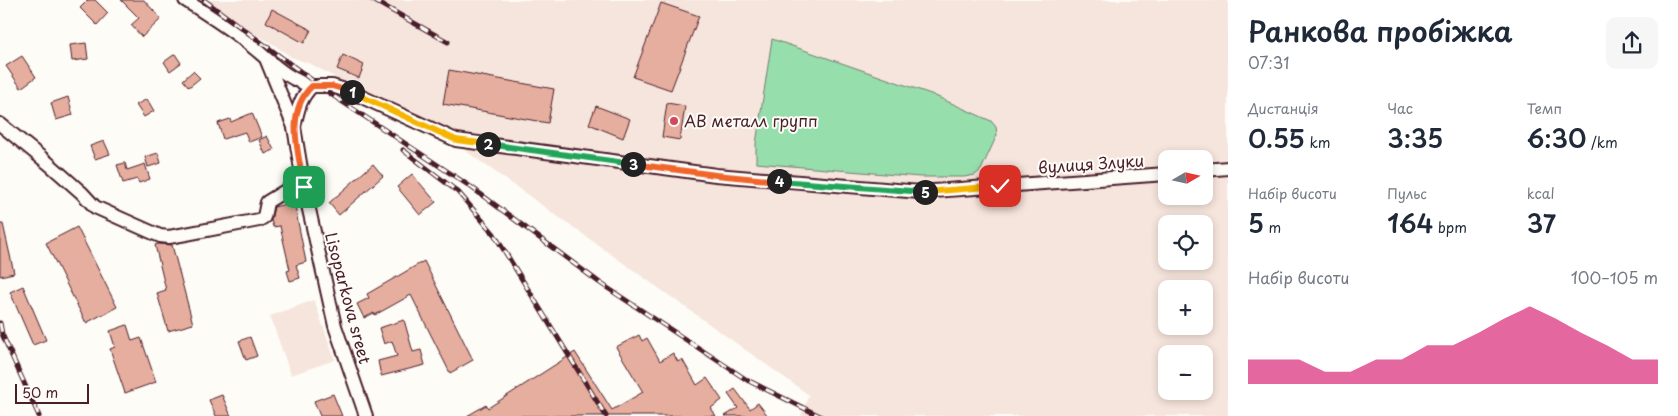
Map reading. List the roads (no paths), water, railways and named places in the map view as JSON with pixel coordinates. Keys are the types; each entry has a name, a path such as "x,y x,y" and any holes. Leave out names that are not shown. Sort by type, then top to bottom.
{"street":[{"path":"185,0 252,45 267,61"},
{"name":"вулиця Злуки","path":"267,61 289,77 312,86 332,86 351,92 456,140 716,175 920,192 1158,175"},
{"name":"Lisoparkova sreet","path":"267,61 294,127 304,187 335,326 366,416"},
{"name":"Lisoparkova sreet","path":"294,127 299,105 304,94 312,86"},
{"path":"0,124 48,163 95,207 160,236 186,234 259,220 264,217 267,202 285,191 304,187"},
{"path":"1213,169 1228,168"}],"railway":[{"path":"204,0 332,95 471,187 600,283 747,380 820,416"},
{"path":"373,0 448,42"},
{"path":"403,150 458,192 494,234 606,416"},
{"path":"0,323 2,334 39,416"}],"place":[{"name":"АВ металл групп","path":"674,121"}]}
